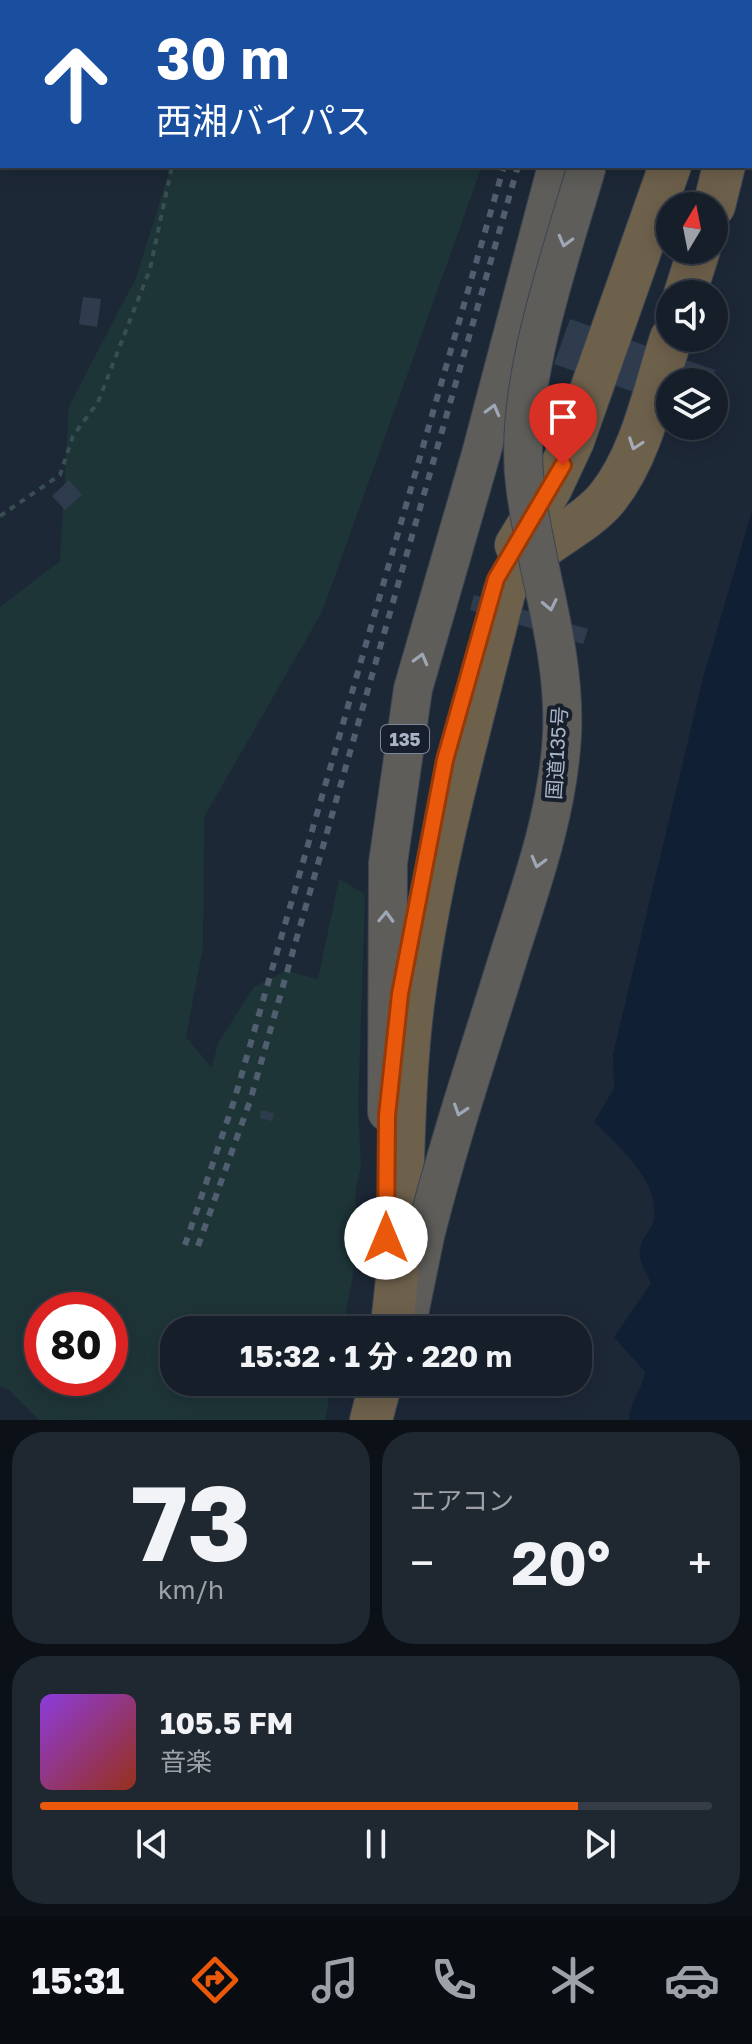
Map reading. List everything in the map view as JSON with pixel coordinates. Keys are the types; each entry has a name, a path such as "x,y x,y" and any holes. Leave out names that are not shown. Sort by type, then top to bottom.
{"highway":[{"name":"135","path":"378,1316 386,1238 388,863 413,689 481,454 556,168"},
{"name":"国道135号","path":"409,1316 446,1153 537,869 554,800 562,734 559,673 553,619 525,484 522,434 546,313 586,168"},
{"path":"387,1116 445,760 488,602 496,579 551,488 573,441 669,168"},
{"path":"718,192 724,168"},
{"path":"393,1316 397,1283 407,994 507,586 517,571 598,508 615,486 629,460 666,352"},
{"path":"357,1420 363,1396"},
{"path":"371,1420 377,1396"},
{"path":"379,1420 387,1396"}],"path":[{"path":"0,516 60,475 73,436 98,402 150,269 172,168"}],"green space":[{"path":"170,168 481,168 322,612 204,817 203,947 186,1037 212,1068 218,1043 254,987 286,971 318,979 339,879 365,894 358,1108 361,1167 356,1187 353,1275 345,1316 160,1316 160,1396 329,1396 325,1420 39,1420 9,1390 0,1386 0,607 60,561 69,406 136,278"}],"water":[{"path":"752,511 752,1420 629,1420 645,1372 614,1337 651,1283 642,1263 640,1247 653,1223 654,1206 651,1192 636,1166 594,1122 614,1088 613,1054 703,678"}],"building":[{"path":"83,297 101,299 97,327 79,324"},
{"path":"570,319 656,349 656,352 709,368 656,368 656,400 554,364"},
{"path":"69,480 82,495 65,510 52,496"},
{"path":"474,595 588,629 583,644 470,610"},
{"path":"261,1110 274,1113 272,1121 260,1118"}],"railway":[{"path":"185,1245 234,1101 503,168"},
{"path":"198,1246 250,1101 517,168"}],"route":[{"path":"386,1238 387,1116 400,994 445,760 496,579 563,465"}]}
